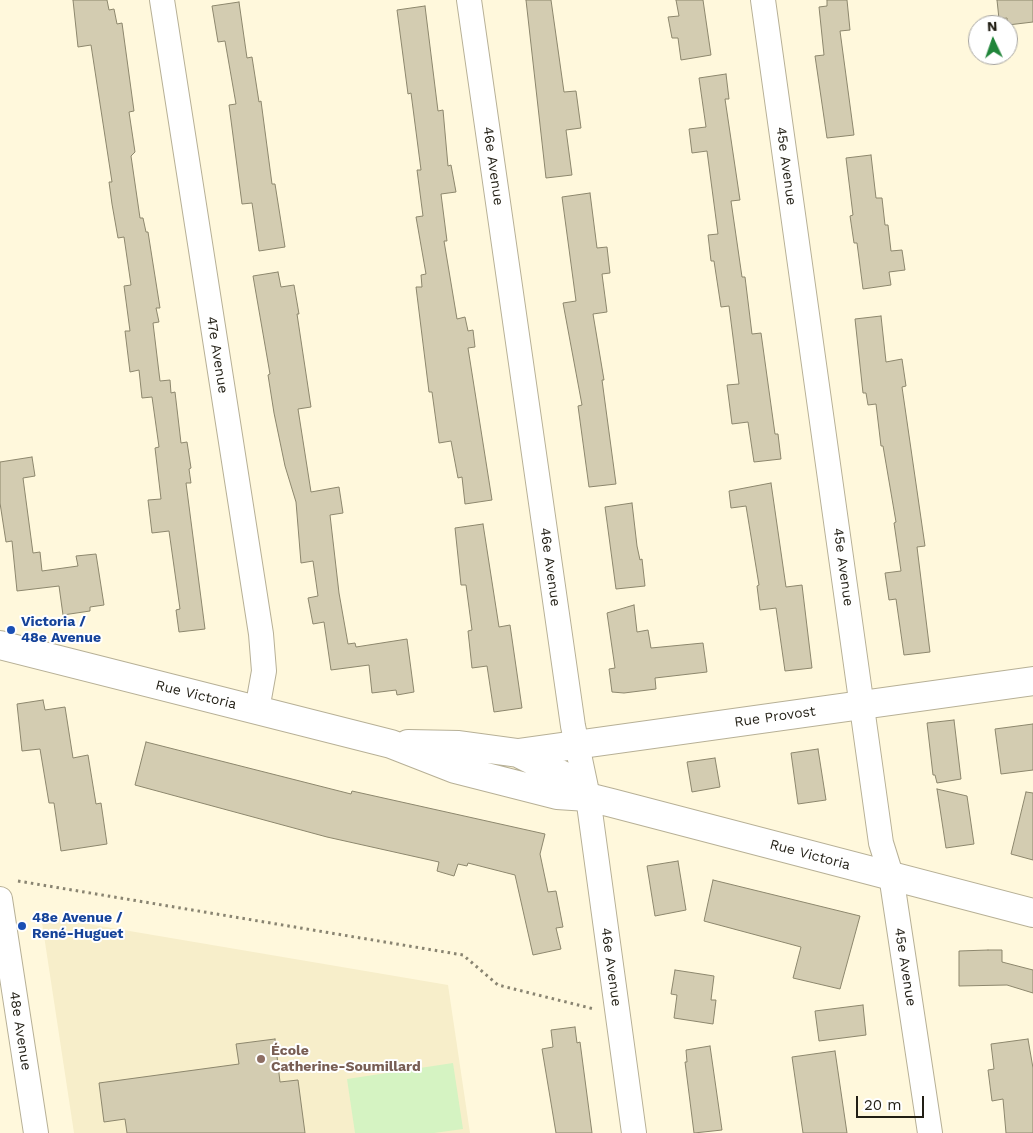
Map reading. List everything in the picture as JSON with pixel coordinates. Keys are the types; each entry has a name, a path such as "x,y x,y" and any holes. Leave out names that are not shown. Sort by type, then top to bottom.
{"main road":[{"name":"Rue Victoria","path":"0,645 391,744 455,769 557,795 588,797 1033,913"},
{"name":"Rue Provost","path":"518,753 1033,681"},
{"name":"Rue Victoria","path":"391,744 459,745 518,753 562,776 588,797"}],"street":[{"name":"47e Avenue","path":"162,0 261,634 264,670 257,710"},
{"name":"46e Avenue","path":"469,0 576,744 588,797 634,1133"},
{"name":"45e Avenue","path":"763,0 882,843 891,875 930,1133"},
{"name":"48e Avenue","path":"0,899 36,1133"}],"path":[{"path":"18,881 463,955 498,985 617,1014"}],"shaded area":[{"name":"École Catherine-Soumillard","path":"41,916 448,985 470,1133 74,1133"}],"green space":[{"path":"453,1063 463,1129 434,1133 355,1133 347,1079"}],"building":[{"path":"73,0 107,0 109,10 114,9 117,24 122,23 134,111 129,112 135,152 131,156 140,218 143,218 146,232 148,232 160,308 156,308 159,322 153,323 160,381 170,380 171,393 175,392 181,443 187,442 191,483 186,483 205,629 179,632 176,610 180,609 169,531 152,533 148,500 161,499 155,448 159,447 152,397 142,398 139,370 130,372 125,331 130,331 124,286 131,285 124,237 118,238 112,204 109,182 112,182 91,45 78,47"},
{"path":"526,0 551,0 564,92 576,91 581,128 566,130 572,175 546,178"},
{"path":"676,0 703,0 711,55 681,60 678,38 672,38 668,17 679,16"},
{"path":"827,0 847,0 850,30 840,31 854,135 827,138 815,56 824,55 819,7 827,6"},
{"path":"997,0 1033,0 1033,22 1018,24 1018,15 999,15"},
{"path":"239,2 247,58 252,57 259,102 261,101 272,184 275,184 285,247 259,251 252,203 242,204 229,105 236,104 225,41 218,42 212,6"},
{"path":"425,6 438,111 443,110 448,166 451,165 456,192 441,194 447,241 444,241 457,319 465,317 468,331 473,330 475,347 468,348 492,500 465,504 462,477 458,478 451,441 439,443 432,392 429,392 416,287 422,287 421,275 426,274 416,217 423,216 417,170 421,170 411,93 408,94 397,10"},
{"path":"726,74 729,99 725,99 740,200 731,201 742,277 745,277 752,334 761,333 775,434 778,434 781,459 754,462 748,422 732,424 727,385 739,384 729,306 721,307 714,261 711,261 708,235 718,234 707,151 692,153 689,129 706,127 699,78"},
{"path":"871,155 876,198 882,198 885,225 888,225 891,251 902,250 905,270 889,272 891,285 863,289 857,243 854,243 850,216 853,215 846,158"},
{"path":"590,193 597,248 607,247 610,273 602,274 607,312 593,314 604,380 602,380 616,484 589,487 578,406 582,405 563,303 576,301 562,197"},
{"path":"278,272 281,287 294,285 299,314 297,314 311,407 298,409 311,492 339,487 343,513 330,515 339,593 348,644 355,643 356,647 407,639 414,692 397,695 396,690 372,693 369,665 331,670 324,622 313,624 308,598 318,596 313,561 301,563 296,502 285,466 274,413 268,375 270,374 253,276"},
{"path":"881,316 886,362 902,359 906,386 902,387 925,546 917,547 930,652 904,655 896,599 889,600 885,573 901,571 894,523 896,522 883,446 881,446 876,404 868,405 866,393 863,393 855,319"},
{"path":"32,457 35,476 23,478 33,553 40,552 42,571 78,566 76,556 96,554 104,605 90,607 90,611 63,615 59,586 17,591 12,541 6,542 0,503 0,462"},
{"path":"771,483 786,587 802,585 812,668 785,671 776,608 760,610 757,586 759,585 746,506 731,508 729,491"},
{"path":"632,503 637,546 640,560 642,559 645,586 616,589 605,507"},
{"path":"483,524 499,627 510,625 522,708 494,712 487,666 472,668 468,631 472,630 466,585 461,585 455,528"},
{"path":"634,605 637,632 648,630 651,648 703,643 707,672 655,678 656,689 624,693 612,692 609,669 615,668 607,613"},
{"path":"43,700 45,710 65,707 73,758 88,755 96,804 101,803 107,844 61,851 54,803 49,803 40,749 22,751 17,704"},
{"path":"954,720 961,779 937,783 935,775 933,775 927,723"},
{"path":"1033,724 1033,770 1001,774 995,729"},
{"path":"146,742 351,794 352,791 545,834 540,854 548,892 556,891 563,927 556,928 561,949 533,955 515,875 468,863 467,866 458,864 454,876 437,871 439,862 327,837 135,785"},
{"path":"818,749 826,800 798,804 791,753"},
{"path":"715,758 720,787 692,792 687,762"},
{"path":"937,789 967,796 974,844 946,848"},
{"path":"1026,792 1033,793 1033,860 1011,854"},
{"path":"678,861 686,910 655,916 647,866"},
{"path":"713,880 860,916 840,989 793,978 801,947 704,921"},
{"path":"1002,950 1002,962 1033,970 1033,993 1007,985 959,986 959,951"},
{"path":"675,970 714,976 711,1000 716,1000 713,1024 674,1018 677,995 671,994"},
{"path":"863,1005 866,1035 819,1041 815,1011"},
{"path":"575,1027 577,1043 580,1042 592,1133 556,1133 542,1049 553,1047 551,1030"},
{"path":"275,1039 280,1082 298,1080 305,1133 127,1133 125,1119 104,1122 99,1083 239,1064 236,1044"},
{"path":"1028,1039 1033,1068 1033,1133 1006,1133 1003,1099 992,1101 988,1070 994,1069 991,1044"},
{"path":"710,1046 722,1130 694,1133 685,1062 687,1062 686,1050"},
{"path":"835,1051 847,1133 803,1133 792,1057"}],"place":[{"name":"Victoria / 48e Avenue","path":"11,630"},
{"name":"48e Avenue / René-Huguet","path":"22,926"},
{"name":"École Catherine-Soumillard","path":"261,1059"}]}
